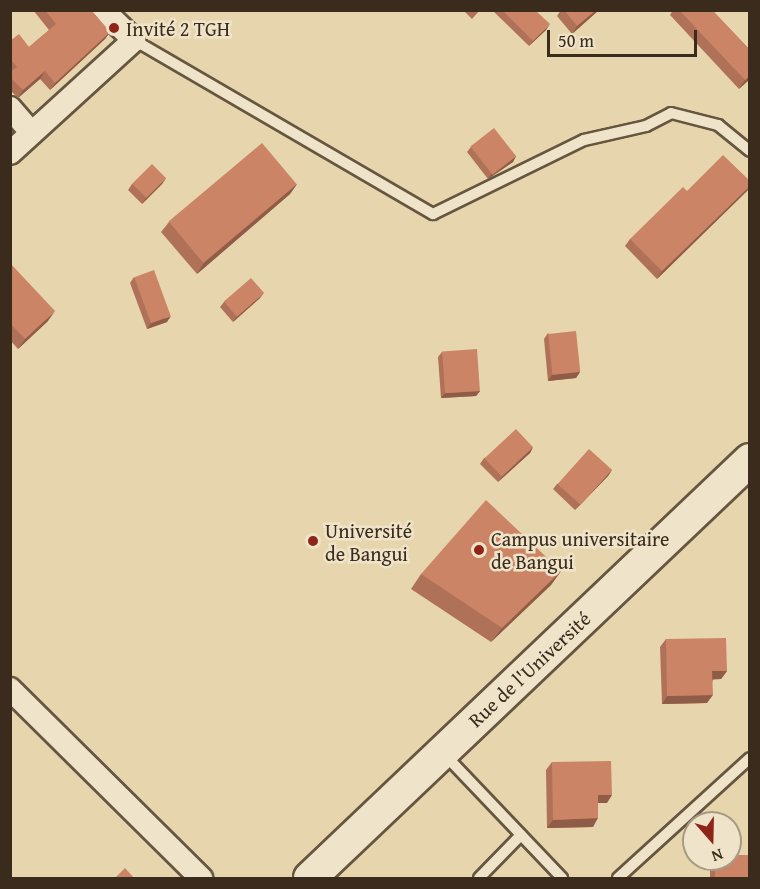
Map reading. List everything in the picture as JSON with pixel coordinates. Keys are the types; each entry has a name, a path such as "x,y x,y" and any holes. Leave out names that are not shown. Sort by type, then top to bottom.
{"street":[{"path":"10,153 134,40 103,10"},
{"path":"10,108 32,133"},
{"name":"Rue de l'Université","path":"310,879 750,460"},
{"path":"10,689 201,879"}],"lane":[{"path":"134,40 433,214 584,140 646,126 671,113 718,125 750,152"},
{"path":"442,752 562,879"},
{"path":"618,879 750,758"},
{"path":"478,879 521,835"}],"building":[{"path":"45,10 91,10 110,32 55,83 45,71 23,90 10,77 10,72 17,67 10,59 10,41 19,34 29,47 56,24"},
{"path":"502,10 535,10 550,24 533,41"},
{"path":"564,10 596,10 577,26"},
{"path":"679,10 712,10 750,50 750,76 745,80"},
{"path":"494,128 516,156 493,175 470,146"},
{"path":"262,143 297,184 203,263 169,221"},
{"path":"723,155 750,181 750,186 662,271 630,239 683,187 687,191"},
{"path":"152,164 166,178 146,198 132,184"},
{"path":"10,263 55,311 25,339 10,323"},
{"path":"154,270 171,316 151,323 134,277"},
{"path":"251,278 264,293 237,317 224,302"},
{"path":"576,331 580,372 552,375 548,334"},
{"path":"477,349 480,391 445,393 442,351"},
{"path":"516,429 533,447 502,477 485,458"},
{"path":"589,449 612,470 581,505 558,484"},
{"name":"Campus universitaire de Bangui","path":"486,500 561,571 502,628 421,574"},
{"path":"726,638 727,671 712,671 713,695 667,696 666,639"},
{"path":"611,761 612,795 598,795 598,818 553,820 552,762"},
{"path":"742,855 750,855 750,879 715,879 715,871 742,871"},
{"path":"125,868 135,879 114,879"}],"place":[{"name":"Invité 2 TGH","path":"114,28"},
{"name":"Université de Bangui","path":"313,541"},
{"name":"Campus universitaire de Bangui","path":"479,550"}]}
